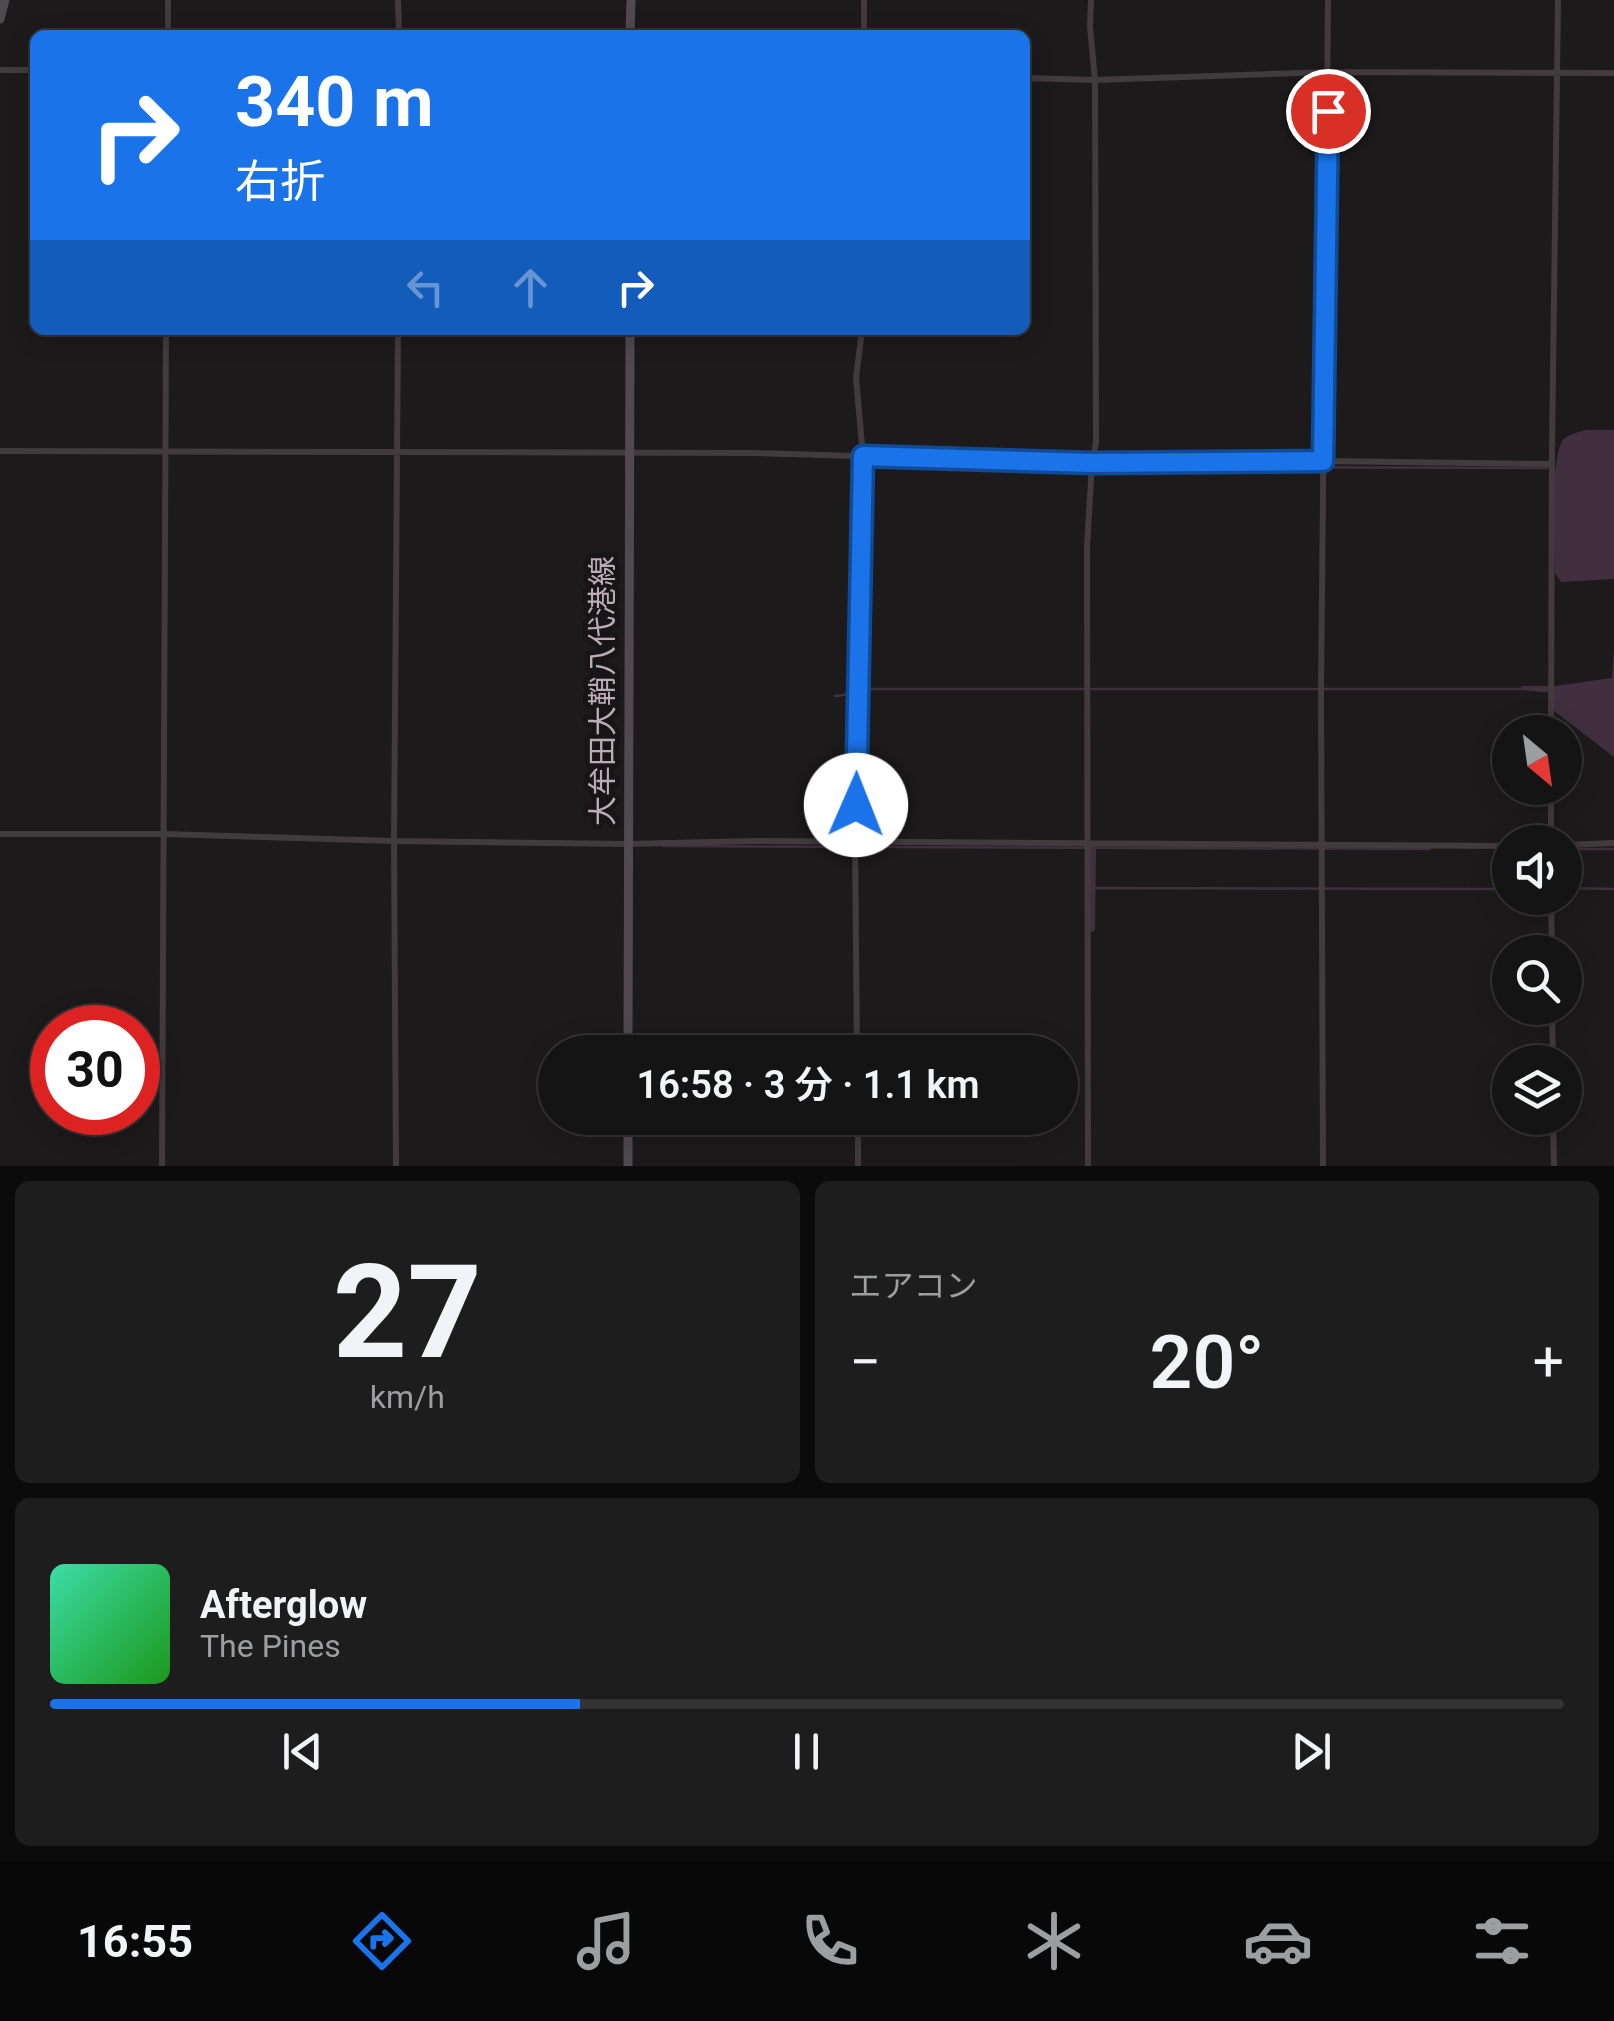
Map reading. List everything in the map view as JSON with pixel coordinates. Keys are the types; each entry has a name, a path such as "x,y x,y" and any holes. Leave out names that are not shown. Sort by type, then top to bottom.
{"main road":[{"path":"0,19 5,0"},
{"path":"630,0 630,30"},
{"name":"大牟田大鞘八代港線","path":"628,1035 630,335"},
{"path":"628,1135 628,1166"}],"street":[{"path":"168,0 168,30"},
{"path":"398,0 399,30"},
{"path":"864,0 864,30"},
{"path":"1088,1166 1087,548 1096,442 1091,0"},
{"path":"1324,1166 1321,688 1328,0"},
{"path":"1551,715 1558,0"},
{"path":"0,70 30,70"},
{"path":"1030,78 1094,80 1329,72 1614,73"},
{"path":"162,1166 166,335"},
{"path":"396,1166 398,335"},
{"path":"858,1035 856,844 863,456 856,378 861,335"},
{"path":"0,452 752,453 1092,463 1552,467"},
{"path":"0,834 628,844 754,841 1088,847 1492,846"},
{"path":"1582,844 1614,842"},
{"path":"858,1135 858,1166"},
{"path":"1553,1135 1554,1166"}],"shaded area":[{"path":"1586,430 1614,430 1614,579 1561,582 1555,573 1556,463 1564,439"},
{"path":"1614,649 1614,757 1582,732 1582,715 1559,715 1554,711 1554,693 1521,690 1521,686 1612,678"}],"waterway":[{"path":"1132,467 1548,468"},
{"path":"835,696 866,689 1317,689"},
{"path":"1325,689 1522,689"},
{"path":"663,846 1430,849"},
{"path":"1091,928 1092,848"},
{"path":"1582,849 1614,849"},
{"path":"1091,888 1492,889"},
{"path":"1582,888 1614,889"}],"route":[{"path":"856,805 863,456 1092,463 1323,461 1328,111"}]}
